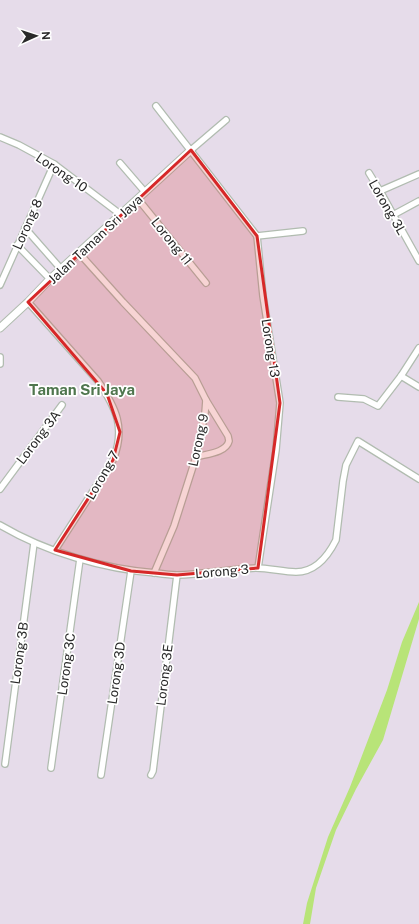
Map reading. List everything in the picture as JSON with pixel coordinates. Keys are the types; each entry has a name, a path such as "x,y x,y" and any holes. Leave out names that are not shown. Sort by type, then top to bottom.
{"street":[{"path":"156,106 257,236 303,231"},
{"path":"191,150 226,120"},
{"name":"Lorong 10","path":"0,138 19,145 54,164 120,214"},
{"name":"Jalan Taman Sri Jaya","path":"0,327 28,302 61,268 191,150"},
{"path":"120,163 145,192"},
{"name":"Lorong 8","path":"0,285 54,164"},
{"name":"Lorong 3L","path":"369,173 419,261"},
{"path":"380,192 419,174"},
{"name":"Lorong 11","path":"138,199 206,283"},
{"path":"393,215 419,201"},
{"path":"25,228 61,268"},
{"name":"Lorong 13","path":"257,236 263,296 280,403 276,450 258,568"},
{"path":"18,245 50,279"},
{"name":"Lorong 9","path":"78,253 195,378 206,400 205,413 196,456 174,526 154,573"},
{"name":"Lorong 7","path":"28,302 98,381 107,394 114,409 120,432 119,447 113,460 55,550"},
{"path":"338,397 364,399 378,406 401,376 419,348"},
{"path":"0,357 0,364"},
{"path":"401,376 419,387"},
{"path":"196,456 221,450 226,447 229,441 228,436 206,400"},
{"name":"Lorong 3A","path":"0,489 62,405"},
{"name":"Lorong 3","path":"0,525 34,543 80,559 131,571 177,575 258,568 297,572 308,570 317,566 326,558 336,540 346,465 358,441 419,479"},
{"name":"Lorong 3B","path":"4,764 34,543"},
{"name":"Lorong 3C","path":"51,768 80,559"},
{"name":"Lorong 3D","path":"101,775 131,571"},
{"name":"Lorong 3E","path":"151,775 153,770 177,575"}],"highlighted area":[{"path":"191,150 257,236 280,403 258,568 177,575 131,571 55,550 113,460 120,432 107,394 28,302"}],"shaded area":[{"path":"419,602 419,619 383,740 356,789 336,830 316,888 310,924 303,924 307,903 328,837 350,787 387,690 402,642"}],"district":[{"name":"Taman Sri Jaya","path":"82,390"}]}
